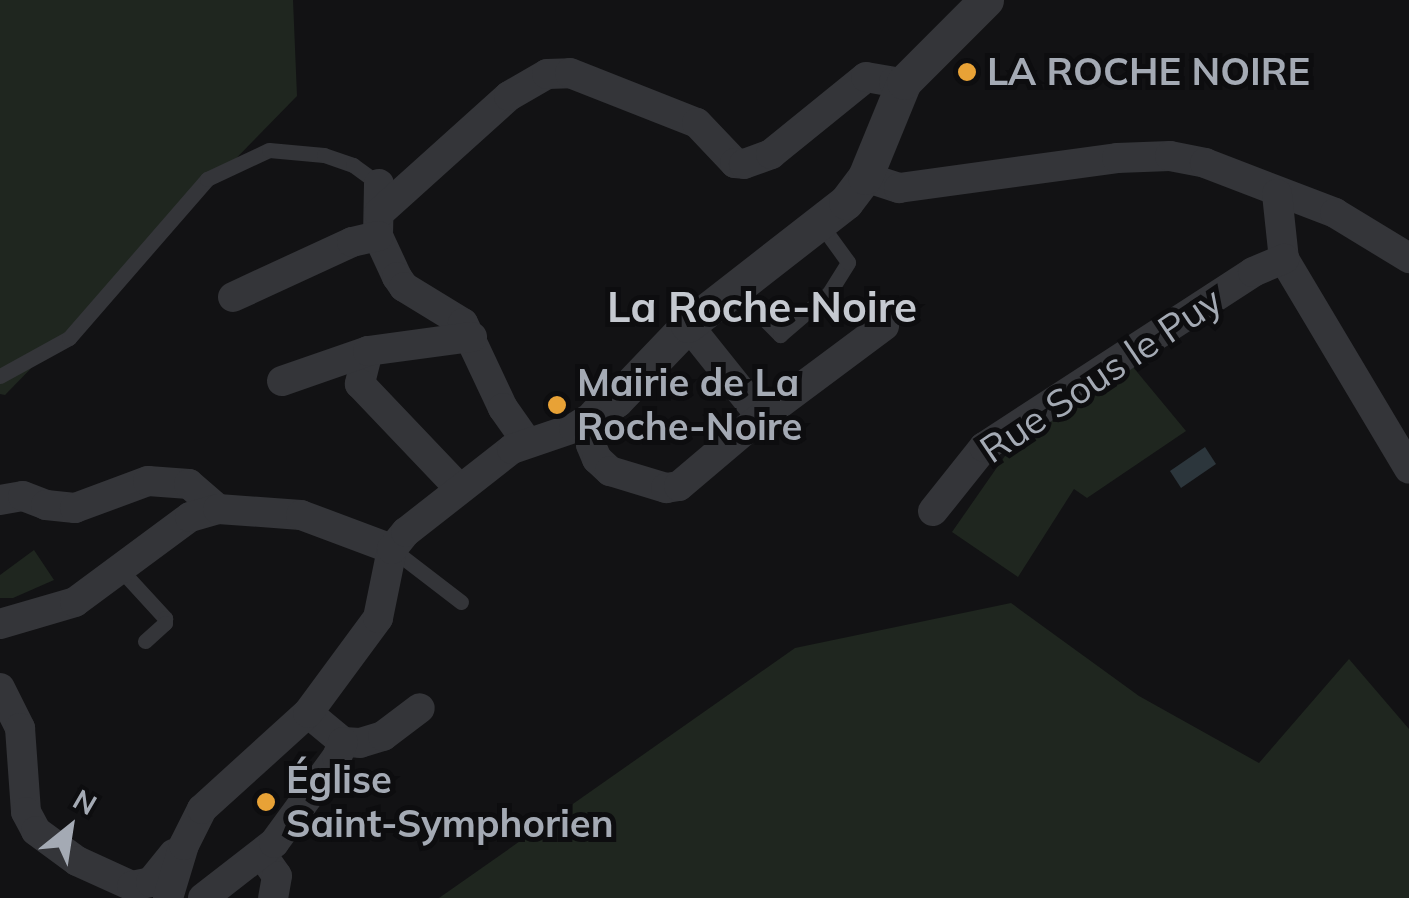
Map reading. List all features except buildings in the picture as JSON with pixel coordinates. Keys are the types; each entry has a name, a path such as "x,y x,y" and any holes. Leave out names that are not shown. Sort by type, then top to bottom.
{"street":[{"path":"0,688 20,728 26,812 36,831 77,862 132,886 151,882 184,845 216,792 308,713 378,618 392,548 460,489 527,442 574,428 616,400 688,325 846,202 866,177 904,82 978,2"},
{"path":"233,297 352,242 378,211 508,96 548,74 570,72 696,124 735,163 744,164 770,154 866,77 894,82 899,93"},
{"path":"866,177 898,188 1116,158 1170,156 1205,163 1277,194 1335,213 1409,258"},
{"path":"1277,194 1284,259 1409,469"},
{"path":"378,211 404,287 452,313 472,337 504,408 527,442"},
{"name":"Rue Sous le Puy","path":"933,510 984,447 1253,272 1284,259"},
{"path":"688,325 751,404"},
{"path":"596,414 591,445 596,460 610,471 666,488 679,486 751,424 884,326"},
{"path":"282,381 368,352 472,337"},
{"path":"368,352 360,384 460,489"},
{"path":"0,500 22,496 46,505 75,508 148,480 189,484 218,510"},
{"path":"4,628 75,602 190,517 218,510 301,514 392,548"},
{"path":"308,713 343,742 360,743 383,736 420,708"},
{"path":"202,898 263,856 338,758 343,742"},
{"path":"168,898 184,845"},
{"path":"263,856 278,876 274,898"}],"lane":[{"path":"0,376 68,338 208,180 269,150 324,155 353,165 378,211"},
{"path":"735,290 780,335 829,293 848,262 820,222"},
{"path":"392,548 461,602"},
{"path":"120,569 165,618 165,623 145,641"}],"shaded area":[{"path":"0,0 293,0 297,96 5,395 0,394"},
{"path":"1128,361 1186,431 1087,498 1074,489 1018,577 952,532 1014,443"},
{"path":"1205,447 1216,464 1181,488 1170,471"},
{"path":"34,550 54,580 13,598 0,598 0,575"},
{"path":"1011,603 1139,696 1259,763 1349,659 1409,729 1409,898 439,898 795,648"}],"place":[{"name":"LA ROCHE NOIRE","path":"967,72"},
{"name":"Mairie de La Roche-Noire","path":"557,405"},
{"name":"Église Saint-Symphorien","path":"266,802"}],"district":[{"name":"La Roche-Noire","path":"762,307"}]}
